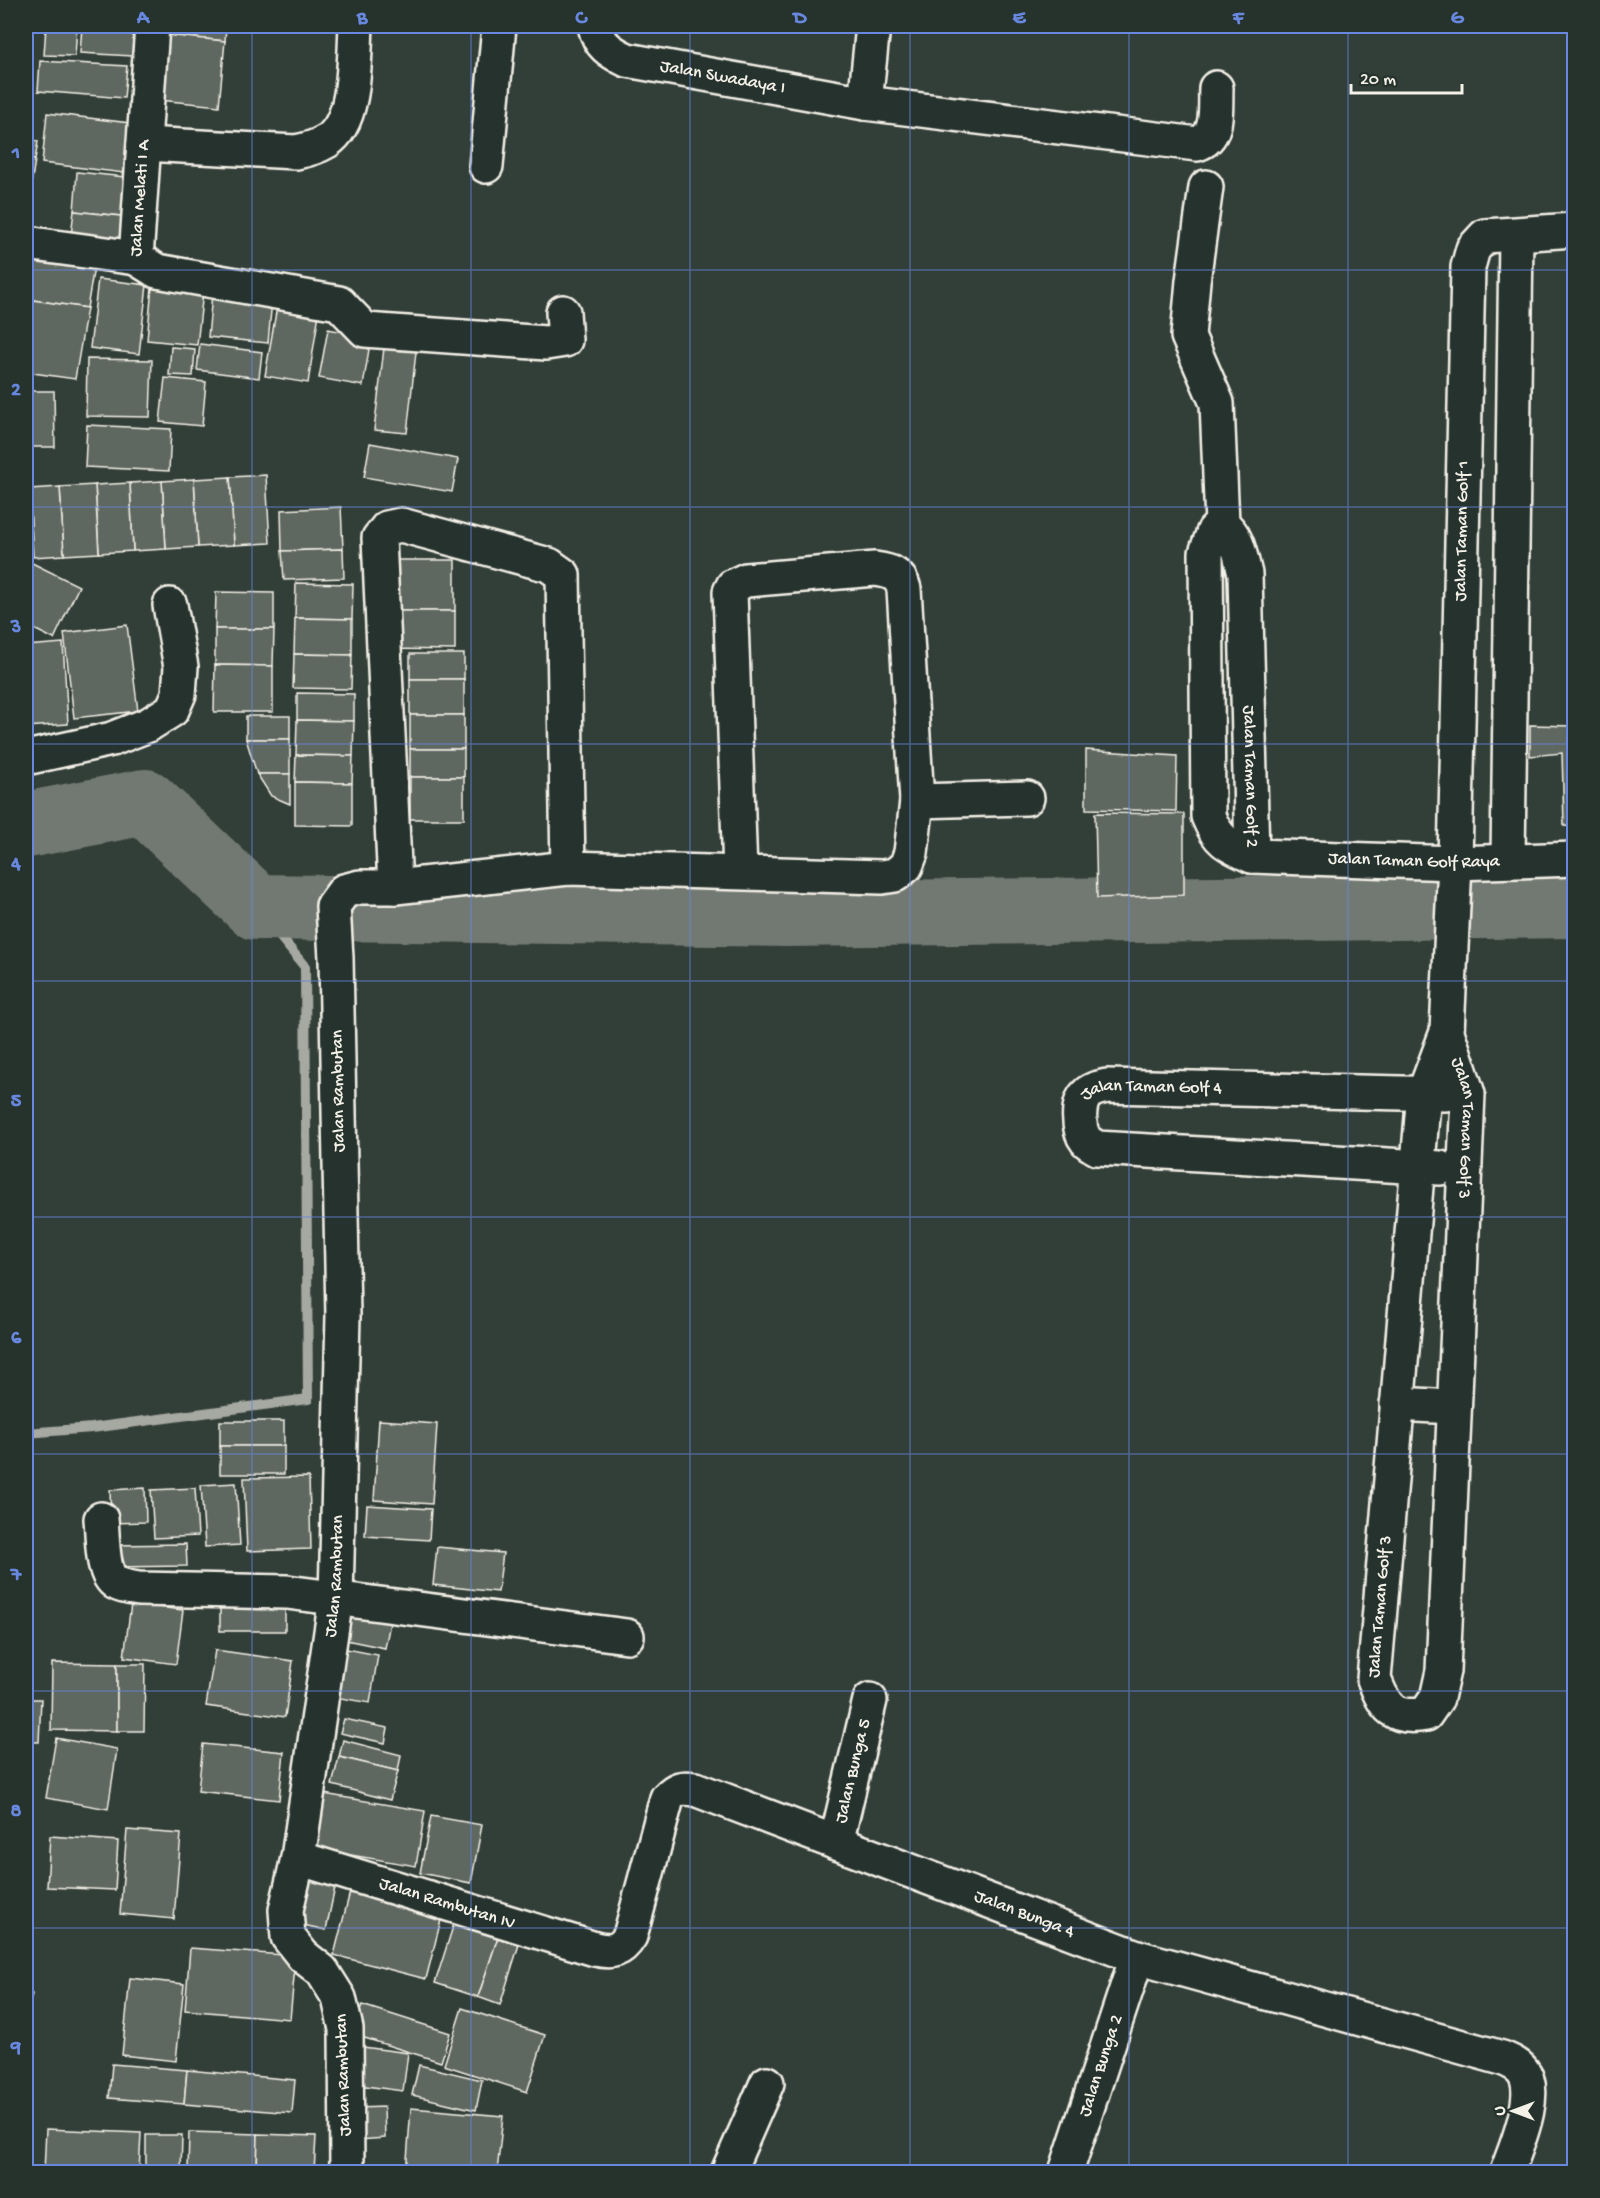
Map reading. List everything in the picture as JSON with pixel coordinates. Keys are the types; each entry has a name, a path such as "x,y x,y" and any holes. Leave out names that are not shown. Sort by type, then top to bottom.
{"street":[{"name":"Jalan Melati I A","path":"26,243 136,258 152,26"},
{"path":"144,144 296,152 328,141 340,127 348,110 356,26"},
{"path":"486,166 499,26"},
{"name":"Jalan Swadaya I","path":"595,26 603,45 612,53 627,60 865,102 1197,144 1205,142 1211,136 1216,88"},
{"path":"865,102 873,26"},
{"path":"1206,187 1188,336 1217,403 1222,524"},
{"name":"Jalan Taman Golf 1","path":"1454,877 1468,267 1473,249 1485,236 1575,231"},
{"path":"1508,860 1516,234"},
{"path":"136,258 157,271 339,303 365,330 546,343 565,339 563,312"},
{"name":"Jalan Taman Golf 2","path":"1222,524 1231,530 1238,546 1245,574 1252,856 1228,845 1215,834 1208,816 1206,553 1214,531 1222,524"},
{"path":"568,868 563,575 549,565 401,525 387,528 379,538 395,886 568,868 882,877 895,875 906,866 911,853 917,801 902,580 894,573 874,569 746,580 733,586 729,601 740,872"},
{"path":"26,759 112,739 148,725 172,710 179,694 181,667 170,605"},
{"path":"917,801 1027,798"},
{"name":"Jalan Taman Golf Raya","path":"1252,856 1454,877 1508,860 1575,859"},
{"name":"Jalan Taman Golf 3","path":"1447,1032 1468,1094 1443,1671 1437,1698 1426,1714 1411,1717 1395,1714 1383,1701 1374,1679 1424,1094 1447,1032 1454,877"},
{"name":"Jalan Rambutan","path":"347,2172 346,2029 339,1998 322,1971 303,1956 288,1937 286,1910 298,1858 336,1598 343,1316 333,906 344,891 360,886 395,886"},
{"name":"Jalan Taman Golf 4","path":"1464,1169 1097,1148 1084,1138 1080,1106 1083,1097 1089,1092 1107,1086 1468,1094"},
{"path":"1397,1404 1454,1407"},
{"path":"101,1519 106,1570 114,1582 126,1587 287,1592 627,1636"},
{"name":"Jalan Bunga 5","path":"836,1843 870,1700"},
{"name":"Jalan Bunga 4","path":"595,1949 616,1951 630,1936 667,1798 673,1791 683,1787 695,1788 1137,1957 1502,2058 1513,2063 1523,2071 1528,2083 1526,2113 1507,2172"},
{"name":"Jalan Rambutan IV","path":"298,1858 595,1949"},
{"name":"Jalan Bunga 2","path":"1066,2172 1137,1957"},
{"path":"728,2172 767,2083"}],"building":[{"path":"46,26 77,26 75,56 44,55"},
{"path":"82,26 134,26 132,56 80,53"},
{"path":"156,26 226,26 225,41 155,34"},
{"path":"155,34 225,41 219,106 149,99"},
{"path":"40,61 127,66 124,98 38,91"},
{"path":"26,93 33,93 31,127 26,127"},
{"path":"47,113 130,123 124,173 42,163"},
{"path":"26,139 38,141 35,160 26,158"},
{"path":"26,158 35,160 30,192 26,192"},
{"path":"77,172 135,178 130,217 74,211"},
{"path":"74,211 130,217 127,249 70,243"},
{"path":"33,251 95,261 87,308 26,299"},
{"path":"98,279 147,285 139,354 90,348"},
{"path":"152,287 203,292 197,345 147,340"},
{"path":"212,294 272,300 268,343 208,337"},
{"path":"26,299 87,308 75,379 26,372"},
{"path":"277,306 319,313 308,383 265,376"},
{"path":"328,329 371,337 363,386 319,378"},
{"path":"385,340 417,343 407,433 374,430"},
{"path":"200,344 262,352 259,378 197,370"},
{"path":"171,347 195,349 193,376 169,375"},
{"path":"87,359 152,360 150,417 86,416"},
{"path":"165,378 206,382 202,426 160,422"},
{"path":"26,391 54,391 55,447 26,447"},
{"path":"87,425 171,429 169,471 85,467"},
{"path":"370,443 458,459 452,492 364,477"},
{"path":"266,475 270,543 234,545 230,477"},
{"path":"230,477 234,545 198,547 194,479"},
{"path":"194,479 198,547 166,549 162,481"},
{"path":"162,481 166,549 133,551 130,483"},
{"path":"130,483 133,551 99,553 95,485"},
{"path":"95,485 99,553 64,555 60,487"},
{"path":"60,487 64,555 33,557 29,489"},
{"path":"341,507 343,549 282,551 281,510"},
{"path":"343,549 344,578 284,580 282,551"},
{"path":"26,560 79,586 54,639 26,625"},
{"path":"384,560 455,560 455,611 384,611"},
{"path":"296,583 353,584 352,619 295,618"},
{"path":"216,592 274,593 274,629 215,629"},
{"path":"384,611 455,611 455,650 385,649"},
{"path":"295,618 352,619 352,655 294,654"},
{"path":"127,625 138,711 74,718 64,633"},
{"path":"215,629 274,629 273,666 215,665"},
{"path":"63,643 68,724 26,727 26,646"},
{"path":"294,654 352,655 351,689 293,688"},
{"path":"410,654 464,654 464,679 410,679"},
{"path":"215,665 273,666 273,712 214,712"},
{"path":"410,679 464,679 464,715 410,715"},
{"path":"297,693 354,694 354,721 297,720"},
{"path":"410,715 464,715 464,749 410,749"},
{"path":"246,716 290,716 290,739 246,739"},
{"path":"297,720 354,721 353,756 296,755"},
{"path":"1530,725 1574,726 1574,827 1564,826 1562,753 1530,756"},
{"path":"246,739 290,739 290,774 257,774"},
{"path":"410,749 464,749 464,777 410,777"},
{"path":"1086,750 1177,756 1176,811 1086,809"},
{"path":"296,755 353,756 352,783 295,782"},
{"path":"257,774 290,774 290,804 271,796"},
{"path":"410,777 464,777 464,819 410,819"},
{"path":"295,782 352,783 352,826 295,825"},
{"path":"1095,813 1184,814 1184,895 1097,898"},
{"path":"379,1420 437,1424 432,1504 374,1500"},
{"path":"220,1421 284,1421 284,1446 220,1446"},
{"path":"220,1446 284,1446 284,1474 220,1474"},
{"path":"309,1477 311,1549 247,1551 244,1478"},
{"path":"236,1483 240,1545 205,1547 201,1485"},
{"path":"145,1488 146,1522 111,1523 110,1490"},
{"path":"195,1488 198,1536 154,1538 151,1490"},
{"path":"367,1505 431,1509 429,1540 365,1536"},
{"path":"186,1544 187,1566 112,1567 111,1545"},
{"path":"437,1547 503,1553 498,1592 433,1585"},
{"path":"220,1596 285,1596 285,1631 220,1631"},
{"path":"131,1604 183,1610 176,1664 124,1657"},
{"path":"341,1614 390,1623 385,1648 336,1638"},
{"path":"336,1647 378,1655 370,1703 328,1696"},
{"path":"215,1650 293,1661 285,1717 206,1706"},
{"path":"52,1663 117,1664 117,1731 51,1730"},
{"path":"117,1664 145,1664 144,1731 117,1731"},
{"path":"26,1699 41,1699 39,1742 26,1742"},
{"path":"344,1719 388,1728 385,1743 340,1733"},
{"path":"56,1738 117,1749 108,1809 46,1798"},
{"path":"343,1740 401,1755 398,1771 339,1757"},
{"path":"203,1744 284,1752 279,1800 198,1791"},
{"path":"339,1757 398,1771 390,1800 332,1785"},
{"path":"324,1794 425,1811 416,1866 315,1849"},
{"path":"431,1816 482,1825 471,1883 420,1873"},
{"path":"127,1830 181,1834 174,1919 120,1914"},
{"path":"50,1836 118,1841 115,1890 47,1887"},
{"path":"301,1865 338,1873 326,1930 289,1922"},
{"path":"352,1884 444,1908 426,1979 334,1955"},
{"path":"457,1914 501,1928 478,1997 435,1983"},
{"path":"501,1928 522,1935 500,2005 478,1997"},
{"path":"190,1948 296,1956 290,2019 185,2010"},
{"path":"130,1978 184,1984 176,2061 122,2055"},
{"path":"26,1992 32,1994 26,2017"},
{"path":"362,2005 450,2033 441,2062 352,2034"},
{"path":"462,2008 545,2035 527,2092 444,2065"},
{"path":"363,2047 408,2053 403,2091 358,2085"},
{"path":"112,2064 187,2070 184,2104 109,2098"},
{"path":"419,2065 482,2080 476,2110 412,2095"},
{"path":"187,2070 295,2080 292,2113 184,2104"},
{"path":"384,2107 385,2138 359,2140 357,2108"},
{"path":"411,2108 503,2116 497,2172 406,2172"},
{"path":"46,2129 141,2133 139,2172 44,2172"},
{"path":"189,2132 258,2134 257,2172 188,2172"},
{"path":"258,2134 316,2136 314,2172 257,2172"},
{"path":"146,2135 182,2135 181,2172 146,2172"}],"waterway":[{"path":"26,825 145,802 256,907 786,914 1574,905"},
{"path":"26,1433 92,1428 308,1399 305,967 256,907"}]}
